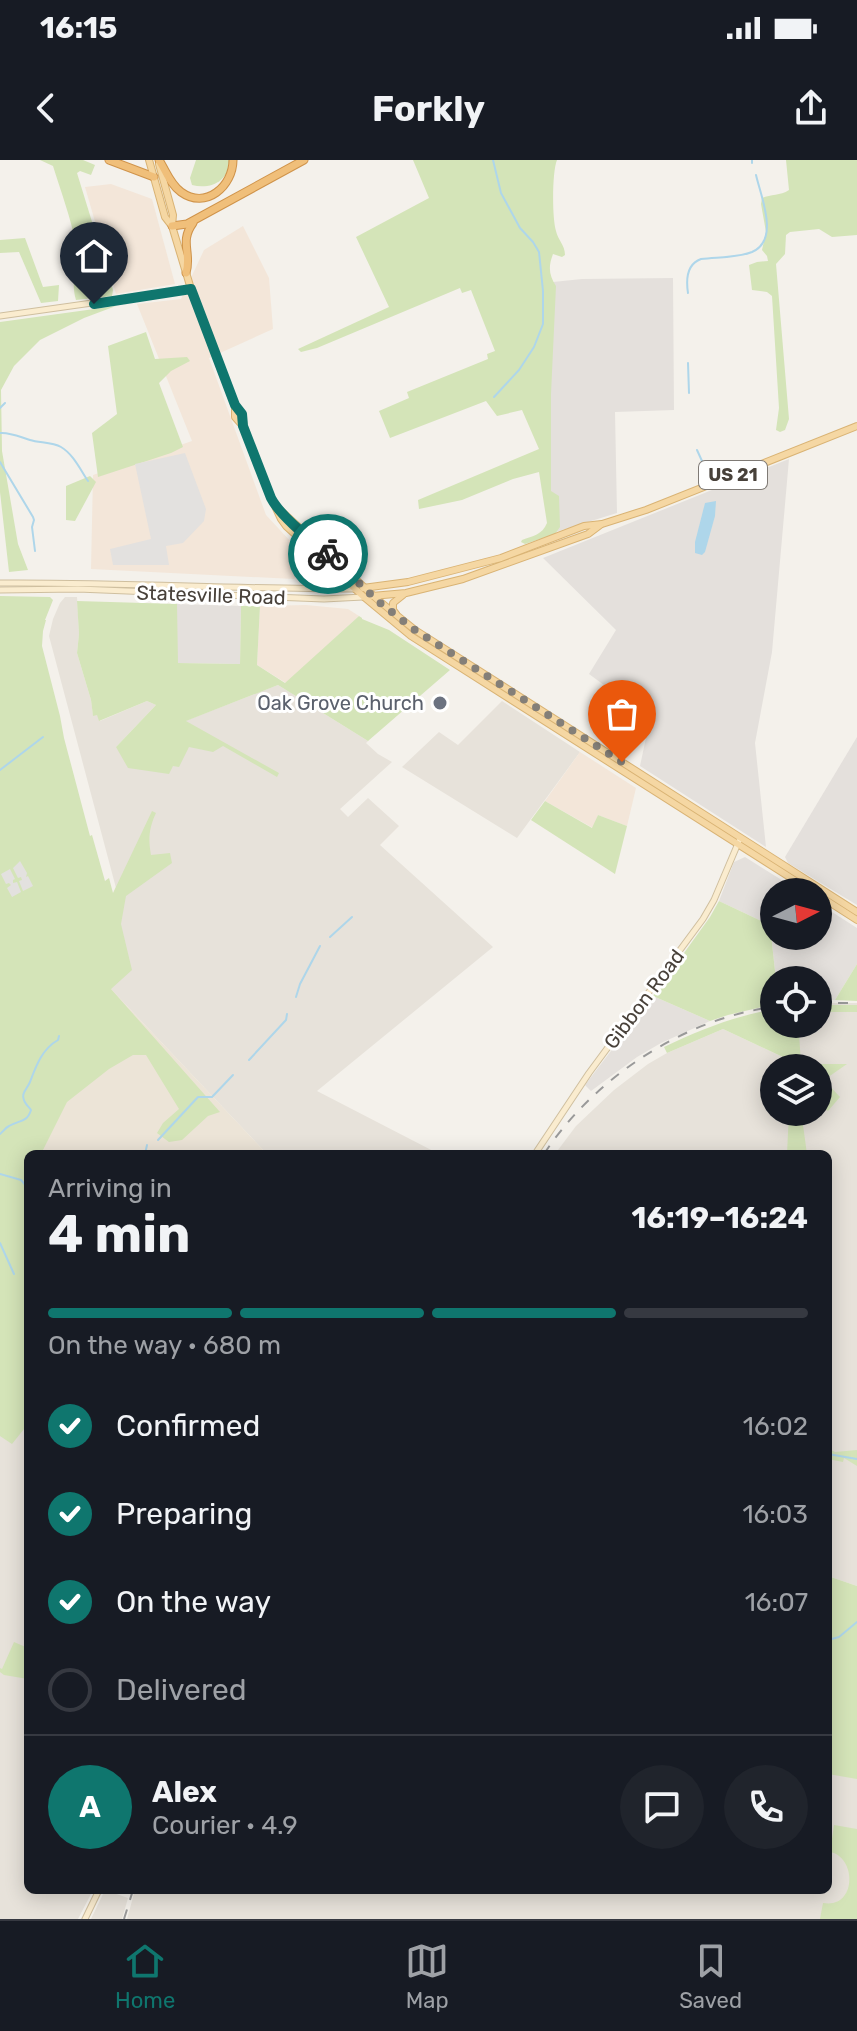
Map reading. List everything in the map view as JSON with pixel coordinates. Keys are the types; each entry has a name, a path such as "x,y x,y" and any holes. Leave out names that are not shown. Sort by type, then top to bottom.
{"highway":[{"path":"109,160 154,177"},
{"path":"159,160 178,189 200,198 215,194 226,185 233,160"},
{"path":"172,226 183,226 194,221 304,160"},
{"path":"186,273 189,262 186,235 194,221"}],"main road":[{"path":"149,160 165,217 172,226 191,289 235,405 235,417 243,426 281,519 295,535 411,636 857,912"},
{"path":"159,160 173,215 172,226"},
{"path":"0,316 191,289"},
{"name":"Statesville Road","path":"0,590 78,589 324,599 406,593 463,579 584,526 602,524 656,506 857,426"},
{"path":"276,507 415,630 793,878"},
{"name":"Statesville Road","path":"0,583 355,589 407,582 503,562"},
{"path":"325,589 334,579 328,563"},
{"path":"398,617 393,603 406,593"},
{"name":"Gibbon Road","path":"538,1150 589,1073 706,914 739,840"},
{"path":"832,904 857,920"},
{"path":"85,1919 97,1894"}],"shaded area":[{"path":"111,184 152,199 175,284 116,294 85,187"},
{"path":"243,226 269,278 273,329 209,358 266,515 306,558 294,579 91,569 93,475 192,441 137,304 181,299 204,250"},
{"path":"673,278 674,410 615,412 617,513 549,534 553,282"},
{"path":"185,453 206,509 204,521 183,543 166,546 169,565 113,565 110,549 151,539 135,464"},
{"path":"789,459 772,652 755,743 766,847 640,766 650,719 589,674 616,630 543,558"},
{"path":"65,597 77,597 77,653 93,715 97,714 100,721 147,701 156,705 116,747 192,725 185,721 278,685 368,741 366,743 378,754 392,762 340,809 348,817 368,798 399,826 380,845 493,947 317,1091 431,1150 263,1150 111,989 112,896 116,888 49,636"},
{"path":"177,604 241,606 240,664 177,663"},
{"path":"306,605 348,609 359,616 286,683 257,665 260,606"},
{"path":"502,701 580,752 517,838 402,767 439,732 458,745"},
{"path":"857,737 857,905 832,890 832,878 813,878 788,863 785,857"},
{"path":"580,752 636,788 627,826 598,815 593,828 545,801"},
{"path":"745,857 779,878 760,878 760,920 719,901 734,862"},
{"path":"20,861 33,886 23,891 19,881 21,877 18,878 13,868"},
{"path":"10,869 15,879 13,883 17,882 21,892 12,897 7,888 11,885 6,884 1,874"},
{"path":"832,912 857,928 857,964 835,1000 832,1000 832,966 774,966 773,950 832,950"},
{"path":"111,989 263,1150 30,1150"},
{"path":"653,996 710,1021 637,1057 591,1091 585,1085"},
{"path":"832,1003 857,1003 857,1586 832,1577 832,1150 558,1150 576,1126 614,1090 648,1064 723,1029 776,1054 760,1054 760,1126 832,1126 832,1054 785,1054 783,1038 832,1038"},
{"path":"0,1241 24,1242 24,1894 91,1894 78,1919 0,1919"},
{"path":"832,1771 857,1776 857,1919 127,1919 134,1894 832,1894"},
{"path":"103,1894 128,1898 122,1919 91,1919"}],"green space":[{"path":"40,160 83,160 95,165 91,175 80,171 77,173 113,290 112,296 76,300 77,252 71,225 53,166"},
{"path":"196,160 229,160 226,173 218,182 199,186 192,185 190,178"},
{"path":"413,160 557,160 553,184 554,216 565,255 553,254 550,267 556,286 551,491 559,496 560,527 555,534 525,544 521,542 540,533 547,523 539,472 462,500 419,509 418,500 539,449 522,410 497,416 486,401 390,438 379,411 409,398 407,392 488,359 487,354 495,351 471,290 462,293 460,288 317,348 301,352 298,349 389,307 356,237 429,198"},
{"path":"786,160 857,160 857,235 832,237 819,229 786,235 785,254 776,264 789,419 785,430 780,432 776,430 779,408 772,296 752,290 749,265 768,261 762,250 766,232 762,198 789,190"},
{"path":"25,238 43,287 59,285 58,301 41,303 19,252 0,253 0,240"},
{"path":"116,306 40,340 14,366 1,390 2,451 18,544 28,570 9,572 0,492 0,322"},
{"path":"146,332 155,359 187,357 190,361 171,371 159,383 183,447 98,477 92,433 117,414 108,346"},
{"path":"90,476 96,482 75,521 66,520 66,486"},
{"path":"0,596 50,597 53,600 45,620 42,646 90,836 105,881 109,878 113,893 152,811 156,813 150,834 151,855 170,853 172,863 126,896 121,924 132,970 111,989 220,1112 208,1116 182,1140 169,1142 157,1133 179,1109 146,1055 133,1055 109,1069 67,1102 43,1150 24,1150 24,1429 12,1444 0,1436"},
{"path":"77,601 177,604 178,663 240,664 241,606 260,606 257,665 285,683 359,616 389,630 450,670 368,741 278,685 186,721 279,773 277,777 223,746 213,752 189,747 179,767 173,766 169,774 128,768 116,747 156,705 147,701 99,721 97,715 93,716 77,653"},
{"path":"545,801 592,828 598,815 627,826 615,874 531,820"},
{"path":"719,901 760,920 760,950 773,950 774,966 760,966 760,1007 710,1021 653,996"},
{"path":"857,964 857,1001 835,1000"},
{"path":"832,1005 857,1005 857,1012 832,1012"},
{"path":"760,1012 760,1038 799,1038 800,1054 776,1054 723,1029 667,1053 664,1047 718,1024"},
{"path":"832,1064 847,1064 832,1074"},
{"path":"832,1088 840,1097 832,1106"},
{"path":"788,1126 803,1126 806,1150 787,1150"},
{"path":"832,1450 857,1450 857,1466 844,1458 843,1462 832,1460"},
{"path":"832,1577 857,1586 857,1779 832,1775"},
{"path":"14,1642 24,1646 24,1678 4,1675 0,1672"},
{"path":"834,1825 857,1829 857,1919 820,1919 823,1903 834,1903 842,1898 849,1882 845,1863 832,1853"}],"water":[{"path":"716,501 705,552 702,555 695,553 705,503"}],"waterway":[{"path":"493,160 501,193 520,228 539,252 543,291 543,324 534,347 519,370 494,397"},
{"path":"688,293 688,273 696,261 752,252 765,238 766,217 756,175"},
{"path":"688,363 689,393"},
{"path":"0,408 5,403"},
{"path":"0,433 61,447 73,458 88,481"},
{"path":"697,450 707,472"},
{"path":"0,462 33,517 35,551"},
{"path":"0,770 43,737"},
{"path":"330,937 352,917"},
{"path":"296,997 320,946"},
{"path":"249,1060 286,1020 287,1014"},
{"path":"0,1134 29,1114 31,1110 23,1098 24,1093 40,1058 59,1036"},
{"path":"158,1140 198,1097 212,1097 233,1075"},
{"path":"146,1150 147,1145"},
{"path":"0,1174 24,1183"},
{"path":"0,1243 14,1274"},
{"path":"832,1455 857,1459"},
{"path":"832,1639 857,1622"}],"railway":[{"path":"832,1003 857,1003"},
{"path":"547,1150 588,1101 644,1056 707,1024 760,1009"},
{"path":"124,1919 132,1894"}],"way so far":[{"path":"328,554 379,602 415,630 622,762"}],"place":[{"name":"Oak Grove Church","path":"440,703"}],"route":[{"path":"94,304 191,289 235,405 241,410 243,426 271,498 276,507 328,554"}]}
